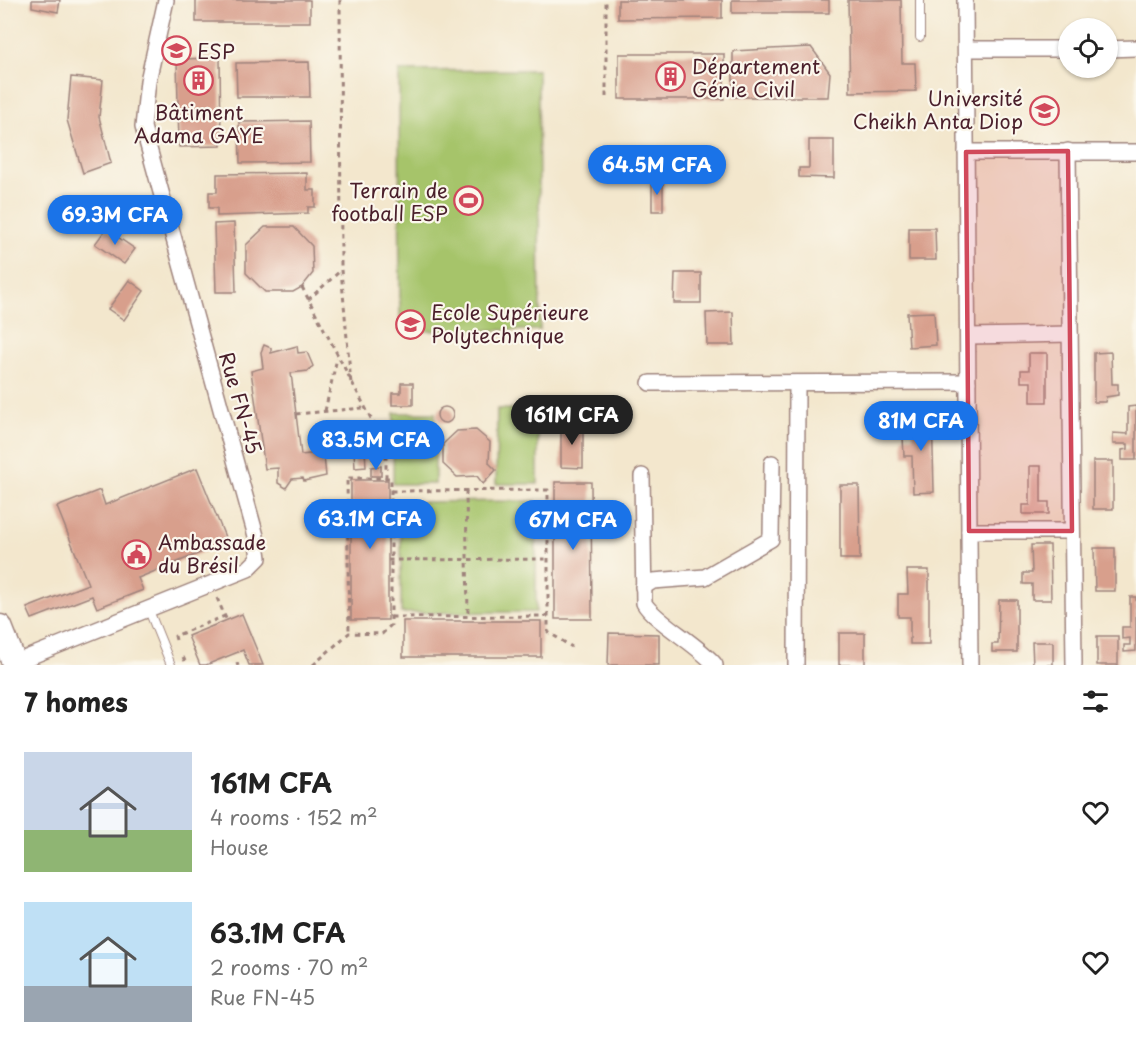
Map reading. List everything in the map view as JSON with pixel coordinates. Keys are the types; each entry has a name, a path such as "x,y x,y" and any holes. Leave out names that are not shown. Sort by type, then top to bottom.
{"highway":[{"path":"0,627 15,664"}],"street":[{"name":"Rue FN-45","path":"15,664 248,569 259,558 256,536 143,127 148,81 166,0"},
{"path":"966,0 970,665"},
{"path":"1118,48 1136,48"},
{"path":"966,49 1058,49"},
{"path":"1068,151 1074,665"},
{"path":"966,152 1136,152"},
{"path":"968,336 1070,334"},
{"path":"796,665 797,382"},
{"path":"650,383 968,382"},
{"path":"643,587 653,581 705,577 771,539 772,462"},
{"path":"642,476 644,603 649,610 685,637 715,665"},
{"path":"969,531 1072,531"}],"lane":[{"path":"920,0 920,37"},
{"path":"148,608 171,665"}],"path":[{"path":"340,0 341,270 351,384"},
{"path":"606,0 606,97"},
{"path":"308,300 341,270"},
{"path":"302,287 363,408 386,447 386,478"},
{"path":"325,411 337,356"},
{"path":"296,414 363,408"},
{"path":"314,665 349,633 382,634 392,625 391,478 347,478 349,633"},
{"path":"391,491 548,490 548,632 572,647"},
{"path":"466,491 468,616"},
{"path":"390,560 548,559"},
{"path":"210,583 227,621"},
{"path":"179,646 175,636 225,616"},
{"path":"392,617 548,616"},
{"path":"183,655 187,665"}],"highlighted area":[{"path":"1068,151 1072,531 969,531 966,152"}],"green space":[{"name":"Terrain de football ESP","path":"538,70 540,330 400,331 399,71"},
{"path":"497,409 538,410 538,484 496,484"},
{"path":"394,413 435,413 435,484 393,484"},
{"path":"536,501 536,612 401,613 401,502"}],"building":[{"path":"32,0 60,0 58,12 32,7"},
{"path":"196,0 310,0 310,22 196,22"},
{"path":"618,0 722,0 722,18 618,19"},
{"path":"732,0 829,0 829,13 732,13"},
{"path":"848,0 901,0 902,63 915,63 916,91 850,92"},
{"path":"811,47 830,73 828,97 733,97 733,51"},
{"name":"Département Génie Civil","path":"619,54 724,54 724,99 619,99"},
{"name":"Bâtiment Adama GAYE","path":"220,58 221,146 179,147 177,59"},
{"path":"309,62 310,97 237,97 236,63"},
{"path":"71,77 103,80 99,117 111,163 83,173 67,120"},
{"path":"309,121 310,162 240,163 239,122"},
{"path":"809,140 834,140 834,178 799,177 799,168 809,168"},
{"path":"307,173 307,190 315,190 315,207 308,207 308,213 217,216 217,208 209,208 209,192 217,192 217,174"},
{"path":"652,180 663,181 663,211 652,211"},
{"path":"234,223 236,292 216,292 214,224"},
{"path":"265,227 294,227 312,246 313,273 302,287 293,292 265,292 246,273 246,245"},
{"path":"909,228 935,228 936,260 909,260"},
{"path":"106,229 135,249 124,264 95,244"},
{"path":"675,273 701,273 701,303 674,303"},
{"path":"129,280 144,291 124,320 108,309"},
{"path":"733,312 734,345 707,345 706,313"},
{"path":"934,312 936,345 909,347 907,313"},
{"path":"264,345 271,348 271,353 297,346 298,353 307,352 313,366 308,371 291,373 301,455 319,453 324,457 326,476 304,481 303,478 292,479 286,488 278,483 278,468 265,469 251,371 263,368 261,352"},
{"path":"1111,352 1112,384 1118,384 1118,395 1106,397 1105,402 1094,402 1094,353"},
{"path":"1029,353 1047,353 1047,402 1031,402 1031,382 1021,382 1021,370 1029,370"},
{"path":"401,383 413,383 413,405 392,405 392,393 401,393"},
{"path":"1136,406 1136,460 1122,460 1122,450 1128,449 1128,444 1113,444 1113,433 1128,434 1128,407"},
{"path":"445,407 451,409 453,415 451,421 445,423 439,421 437,415 439,409"},
{"path":"932,410 934,492 913,493 912,456 904,456 903,437 913,436 912,411"},
{"path":"561,425 583,425 583,468 561,467"},
{"path":"476,430 490,442 489,463 496,470 483,484 477,476 457,477 443,464 443,444 457,431"},
{"path":"381,442 382,457 372,458 372,443"},
{"path":"365,450 366,467 355,468 354,451"},
{"path":"1093,461 1113,461 1113,509 1093,509"},
{"path":"381,466 381,476 371,476 371,467"},
{"path":"1030,466 1041,466 1041,502 1049,502 1049,514 1023,514 1023,505 1030,505"},
{"name":"Ambassade du Brésil","path":"197,468 227,542 138,578 143,590 97,608 92,596 32,619 27,608 88,584 57,507 100,490 105,505"},
{"path":"351,480 388,480 388,620 351,620"},
{"path":"555,482 591,482 592,619 555,619"},
{"path":"840,485 859,485 860,559 840,559"},
{"path":"1031,545 1050,545 1051,600 1032,600 1032,584 1023,584 1023,573 1032,573"},
{"path":"1094,548 1115,548 1115,591 1095,591"},
{"path":"907,570 929,570 929,644 910,644 910,617 898,617 898,594 908,594"},
{"path":"1130,597 1136,597 1136,651 1124,652 1124,645 1130,645 1130,638 1122,639 1122,627 1130,627"},
{"path":"999,600 1017,600 1017,652 992,652 992,644 998,644"},
{"path":"242,614 263,665 249,665 243,650 206,665 200,665 188,636"},
{"path":"403,621 541,621 541,657 403,657"},
{"path":"609,633 659,634 659,665 608,665"},
{"path":"839,633 865,633 865,665 839,665"},
{"path":"1097,636 1118,636 1118,665 1097,665"},
{"path":"1032,642 1053,642 1053,665 1033,665"}],"place":[{"name":"ESP","path":"176,51"},
{"name":"Département Génie Civil","path":"671,77"},
{"name":"Bâtiment Adama GAYE","path":"199,81"},
{"name":"Université Cheikh Anta Diop","path":"1044,110"},
{"name":"Terrain de football ESP","path":"469,201"},
{"name":"Ecole Supérieure Polytechnique","path":"410,324"},
{"name":"Ambassade du Brésil","path":"137,554"}]}
